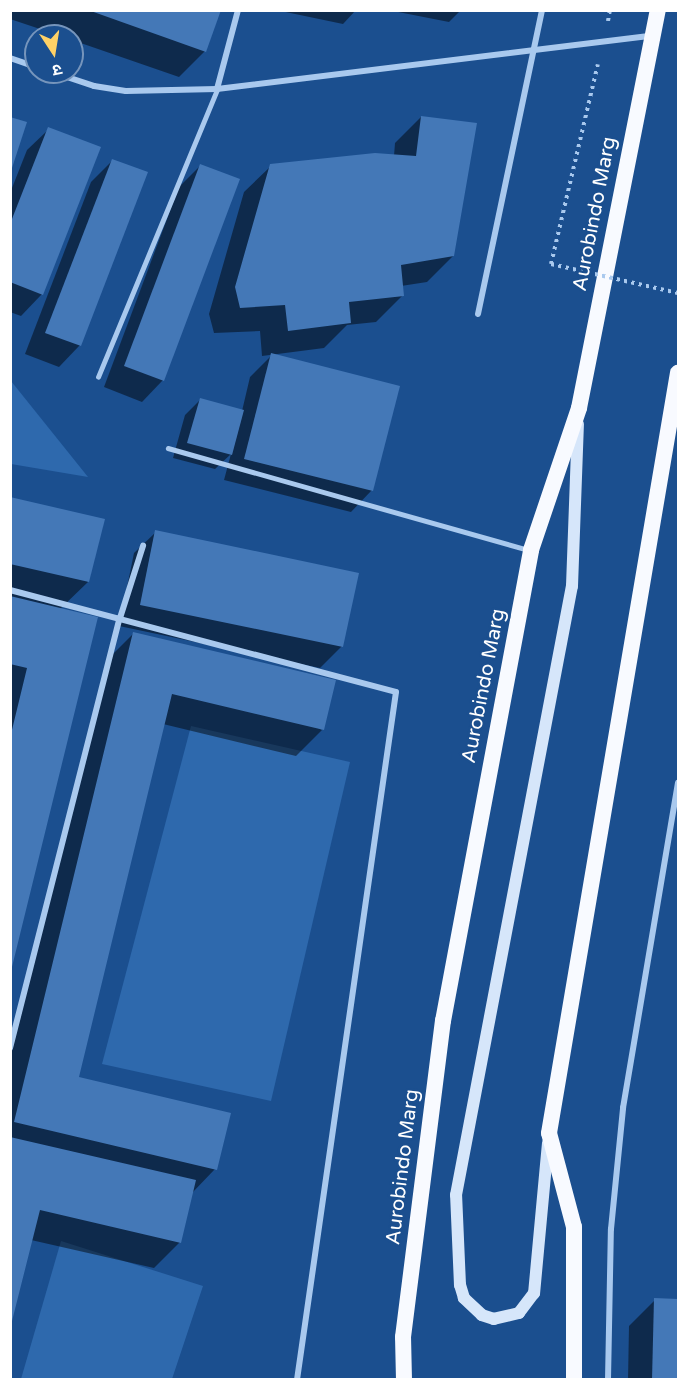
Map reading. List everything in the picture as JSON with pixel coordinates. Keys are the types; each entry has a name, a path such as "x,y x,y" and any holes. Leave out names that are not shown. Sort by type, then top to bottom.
{"highway":[{"name":"Aurobindo Marg","path":"404,1380 403,1337 442,1021 531,550 579,408 658,10"},
{"path":"574,1380 574,1227 549,1133 678,373"}],"main road":[{"path":"549,1133 534,1293 519,1313 494,1319 482,1315 464,1298 460,1286 456,1195 572,586 579,408"}],"street":[{"path":"217,89 238,10"},
{"path":"478,314 542,10"},
{"path":"84,83 126,91 217,89 652,36"},
{"path":"10,1048 120,618 143,546"},
{"path":"10,590 396,692 297,1380"},
{"path":"608,1380 611,1229 623,1108 678,783"}],"lane":[{"path":"98,376 217,89"},
{"path":"168,448 531,550"}],"path":[{"path":"605,33 610,10"},
{"path":"600,57 551,264 678,293"}],"shaded area":[{"path":"11,381 88,477 11,464"},
{"path":"191,726 350,762 271,1101 102,1064"},
{"path":"61,1241 203,1286 172,1379 21,1379"}],"building":[{"path":"88,10 221,10 206,52"},
{"path":"421,116 477,123 454,256 401,265 404,296 349,302 351,323 288,331 285,305 240,308 235,287 270,164 375,153 416,156"},
{"path":"10,117 27,122 11,171 10,171"},
{"path":"48,127 101,147 43,295 10,282 10,224"},
{"path":"112,159 148,172 81,346 45,333"},
{"path":"200,164 240,179 164,381 124,366"},
{"path":"271,353 400,386 373,491 244,459"},
{"path":"200,398 244,410 232,455 187,443"},
{"path":"10,497 105,519 89,582 10,564"},
{"path":"155,530 359,573 343,647 140,605"},
{"path":"10,596 98,617 11,971 10,738 27,668 10,664"},
{"path":"133,632 336,680 324,730 172,694 79,1077 231,1113 217,1170 14,1122"},
{"path":"10,1137 196,1180 181,1243 40,1210 10,1329"},
{"path":"654,1298 678,1299 678,1380 652,1380"}]}
